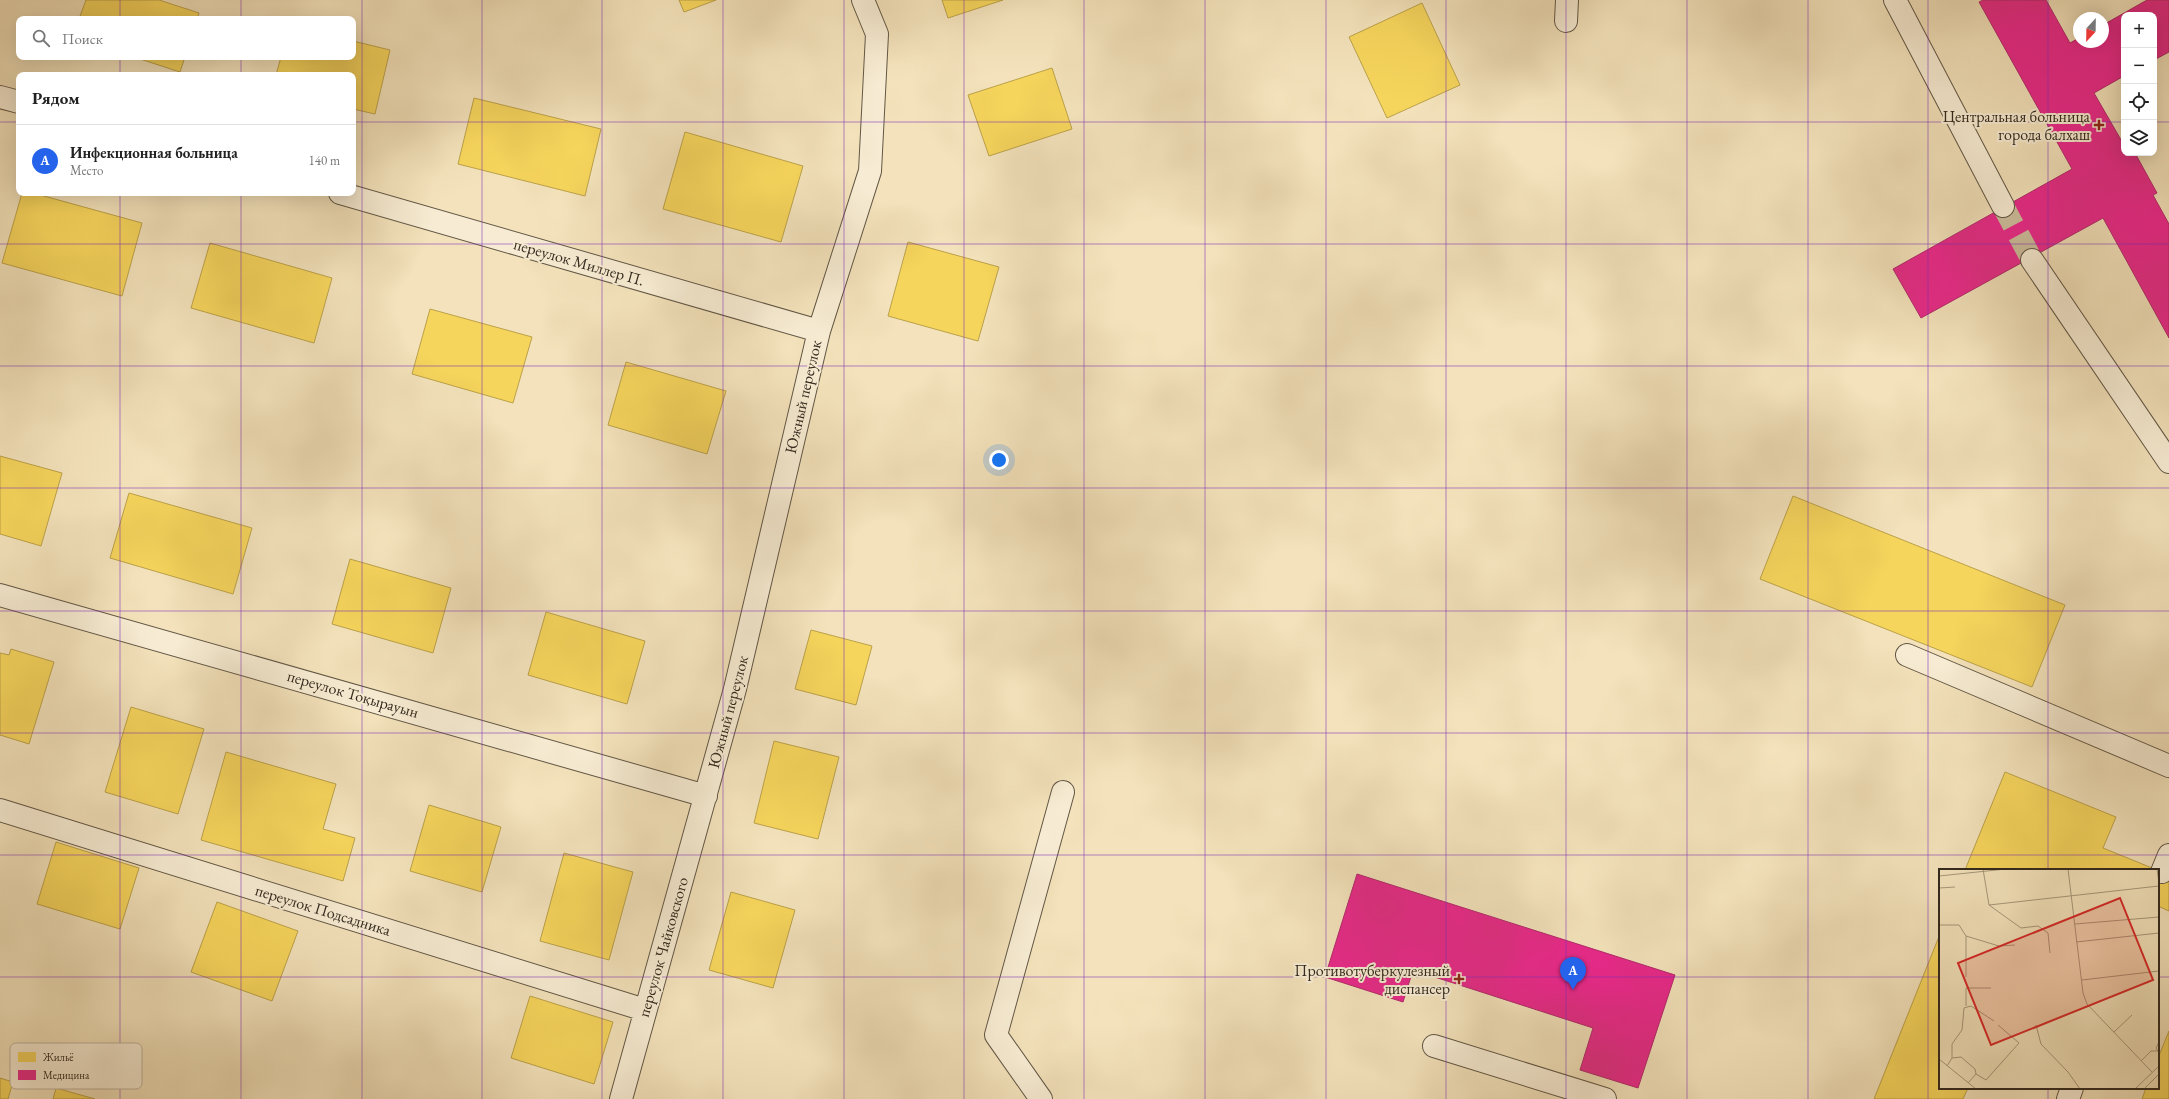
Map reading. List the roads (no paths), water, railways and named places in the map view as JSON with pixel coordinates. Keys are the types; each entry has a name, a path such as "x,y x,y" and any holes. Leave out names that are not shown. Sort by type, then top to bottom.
{"street":[{"name":"Южный переулок","path":"706,796 735,690 819,331 870,171 877,34 863,0"},
{"path":"1895,0 2003,206"},
{"path":"0,97 16,101"},
{"name":"переулок Миллер П.","path":"350,196 819,331"},
{"path":"2032,260 2169,462"},
{"name":"переулок Тоқырауын","path":"0,595 706,796"},
{"path":"1907,655 2169,766"},
{"path":"1041,1099 996,1035 1063,792"},
{"name":"переулок Чайковского","path":"621,1099 706,796"},
{"name":"переулок Подсадника","path":"0,810 645,1010"},
{"path":"1434,1046 1605,1099"},
{"path":"2068,1099 2072,1089"}],"tunnel":[{"path":"2003,206 2032,260"}],"place":[{"name":"Центральная больница города балхаш","path":"2099,125"},
{"name":"Противотуберкулезный диспансер","path":"1459,979"},
{"name":"Инфекционная больница","path":"1573,990"}]}
